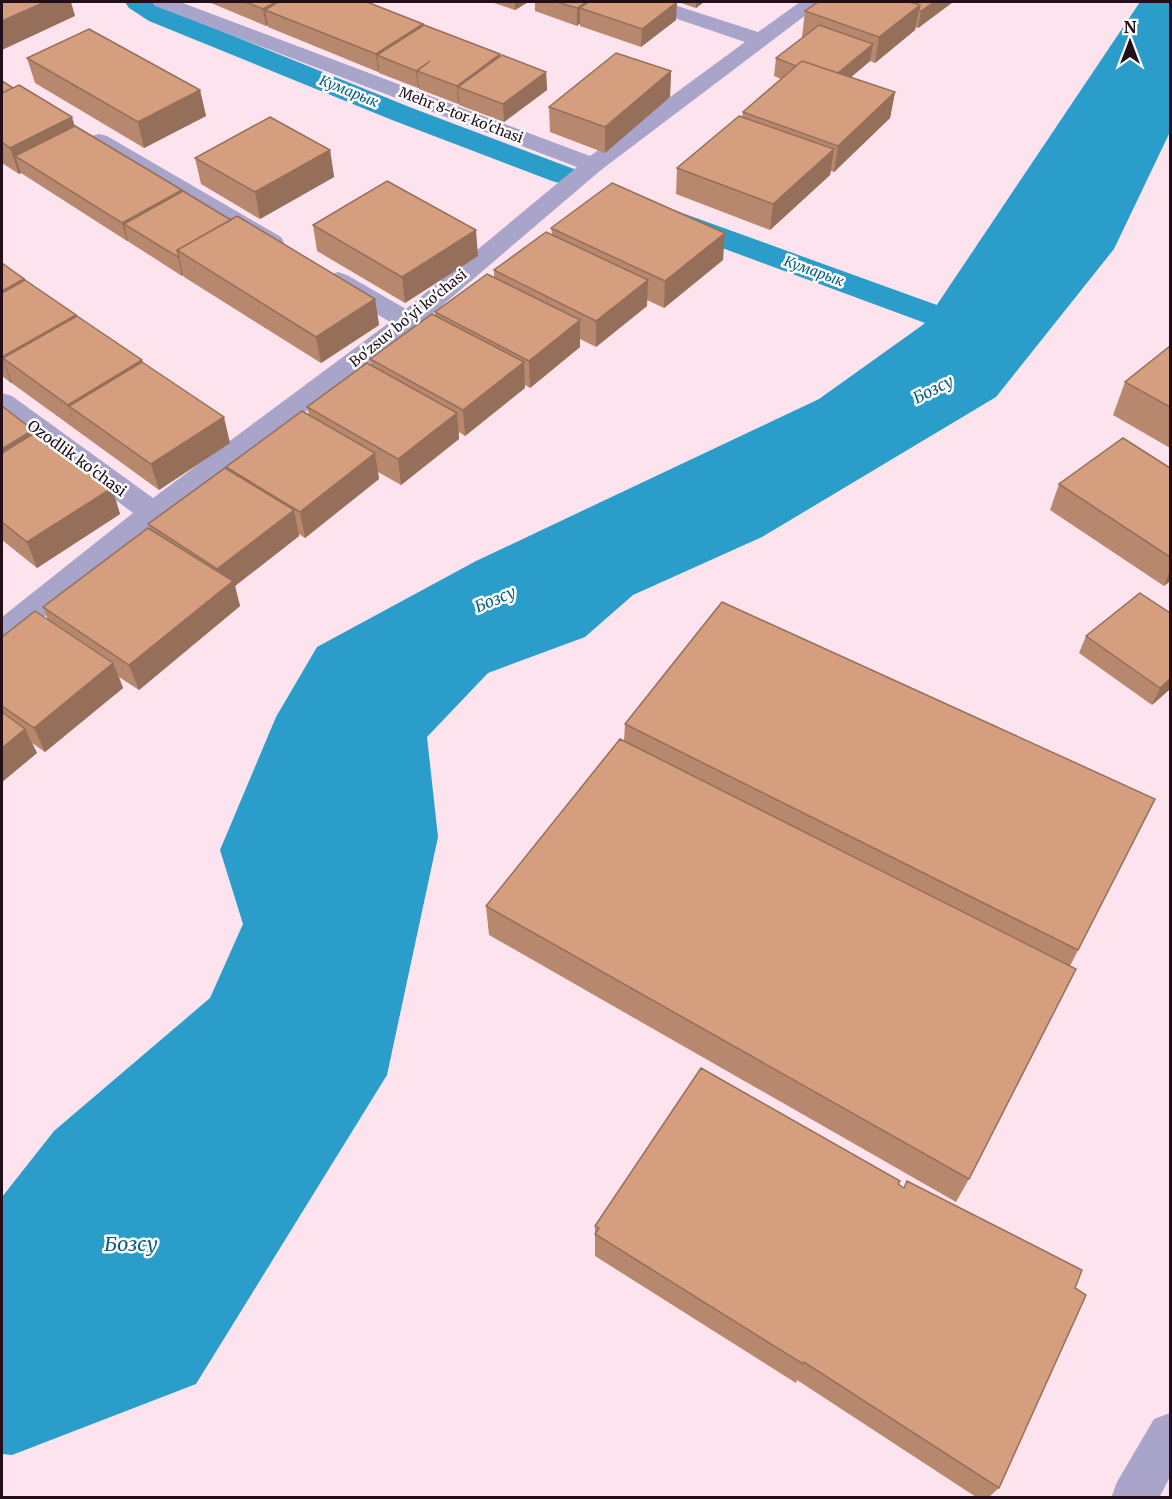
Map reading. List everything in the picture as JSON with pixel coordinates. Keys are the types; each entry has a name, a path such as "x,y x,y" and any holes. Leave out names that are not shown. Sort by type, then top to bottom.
{"street":[{"name":"Mehr 8-tor ko'chasi","path":"162,2 593,165"},
{"path":"646,2 760,40"},
{"name":"Bo'zsuv bo'yi ko'chasi","path":"2,634 153,513 408,321 593,165 813,2"},
{"path":"83,132 408,321"},
{"name":"Ozodlik ko'chasi","path":"2,402 153,513"},
{"path":"1133,1497 1170,1436"}],"water":[{"name":"Бозсу","path":"1140,2 1170,2 1169,134 1114,249 996,397 762,537 633,595 585,637 488,673 427,737 438,837 387,1075 196,1384 12,1455 2,1454 2,1197 54,1131 210,998 243,924 220,850 276,717 317,647 476,561 819,399 924,324"}],"building":[{"path":"2,2 45,2 2,21"},
{"path":"246,2 276,2 263,9"},
{"path":"278,2 367,2 423,24 376,54 265,10"},
{"path":"557,2 586,2 577,8"},
{"path":"589,2 677,2 642,29 580,8"},
{"path":"818,2 910,2 920,5 879,37 805,11"},
{"path":"910,2 934,2 921,11 919,10 920,5"},
{"path":"424,25 500,54 457,86 417,71 430,61 416,71 377,55"},
{"path":"819,25 873,44 838,73 802,61 796,66 776,58"},
{"path":"89,29 200,90 138,122 27,58"},
{"path":"616,53 671,71 605,127 549,107"},
{"path":"502,55 546,72 503,104 458,87"},
{"path":"802,61 895,92 838,146 743,112"},
{"path":"2,81 13,88 2,93"},
{"path":"19,85 72,117 10,148 2,142 2,93"},
{"path":"739,116 834,149 773,204 677,168"},
{"path":"270,117 330,150 255,192 195,158"},
{"path":"75,126 182,190 122,223 15,156"},
{"path":"387,181 476,230 402,277 313,225"},
{"path":"612,183 725,233 665,281 551,228"},
{"path":"183,191 231,220 177,250 179,257 124,224"},
{"path":"237,216 375,299 316,337 177,250"},
{"path":"546,232 648,280 596,321 494,270"},
{"path":"2,263 24,279 2,291"},
{"path":"487,274 580,320 529,361 435,312"},
{"path":"25,280 76,315 2,357 2,293"},
{"path":"432,314 524,362 463,410 370,359"},
{"path":"77,316 142,360 68,405 3,358"},
{"path":"1170,346 1170,407 1125,382"},
{"path":"142,362 224,417 151,464 69,406"},
{"path":"367,363 457,413 398,459 307,407"},
{"path":"2,406 33,430 2,449"},
{"path":"302,411 375,453 300,512 226,467"},
{"path":"36,432 112,488 27,542 2,522 2,453"},
{"path":"1123,438 1170,468 1170,557 1059,484"},
{"path":"225,468 294,510 217,569 148,524"},
{"path":"148,528 233,581 129,665 43,607"},
{"path":"1140,593 1170,613 1170,679 1160,688 1086,636"},
{"path":"722,602 1155,799 1078,950 625,724"},
{"path":"35,611 113,663 34,728 2,706 2,637"},
{"path":"2,712 25,729 2,748"},
{"path":"620,739 1076,969 969,1179 486,906"},
{"path":"701,1068 900,1181 898,1184 904,1188 907,1181 1082,1270 1075,1288 1086,1295 999,1488 804,1362 803,1364 595,1234 599,1228 595,1226"}],"waterway":[{"name":"Кумарык","path":"138,2 158,15 402,114 563,175"},
{"name":"Кумарык","path":"671,218 983,333"}]}
